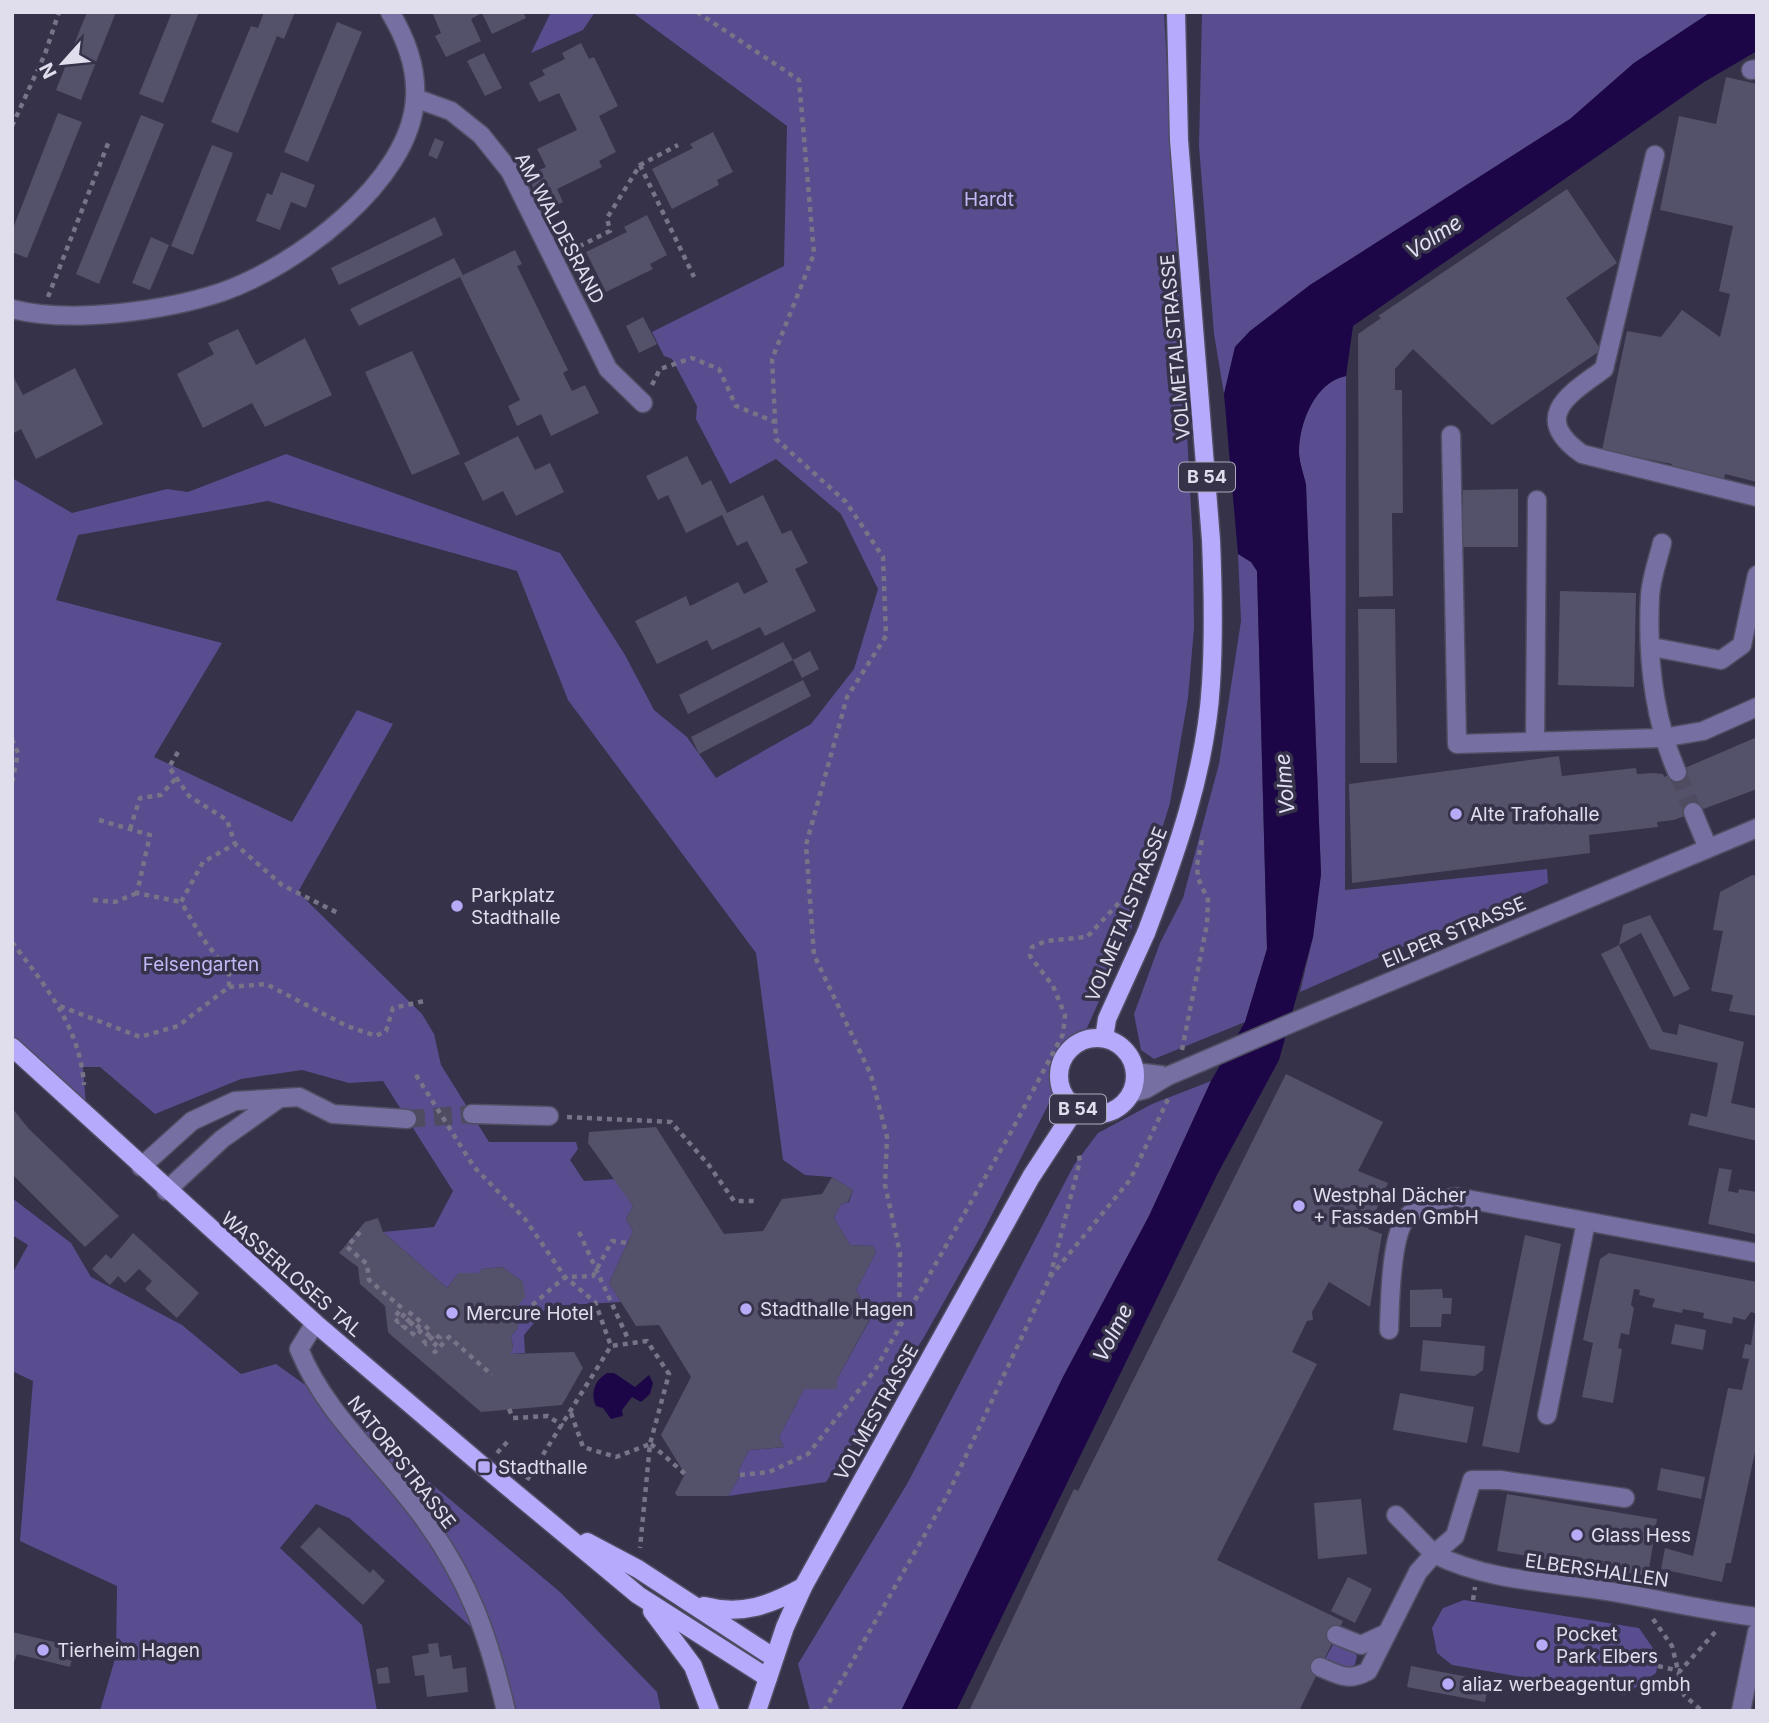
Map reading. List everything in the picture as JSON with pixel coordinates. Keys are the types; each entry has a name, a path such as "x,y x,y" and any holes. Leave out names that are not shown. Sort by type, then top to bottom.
{"main road":[{"name":"VOLMETALSTRASSE","path":"1104,1038 1107,1018 1146,933 1185,820 1211,687 1213,603 1209,515 1179,140 1176,12"},
{"path":"1104,1038 1124,1049 1135,1072"},
{"name":"B 54","path":"1104,1038 1083,1040 1063,1057 1058,1077 1062,1091 1076,1108 1098,1114 1110,1111 1131,1093 1135,1072"},
{"name":"WASSERLOSES TAL","path":"12,1047 166,1191 314,1323 638,1595 768,1678"},
{"name":"VOLMESTRASSE","path":"757,1711 773,1657 803,1587 1031,1177 1076,1108"},
{"name":"WASSERLOSES TAL","path":"553,1523 638,1569 773,1657"},
{"name":"WASSERLOSES TAL","path":"689,1602 719,1610 749,1610 774,1602 803,1587"},
{"name":"WASSERLOSES TAL","path":"638,1595 693,1666 710,1711"}],"street":[{"path":"12,309 97,314 163,307 223,292 286,263 349,213 390,165 406,134 415,98 409,51 390,12"},
{"name":"AM WALDESRAND","path":"415,98 451,111 481,135 510,171 608,369 643,403"},
{"path":"1655,155 1604,369 1565,397 1556,418 1563,441 1582,454 1757,497"},
{"path":"1451,435 1458,744 1662,738 1703,731 1757,706"},
{"path":"1535,741 1537,500"},
{"path":"1662,543 1650,594 1654,707 1662,738 1677,772"},
{"path":"1652,647 1721,660 1742,645 1757,575"},
{"path":"1693,812 1709,848"},
{"name":"EILPER STRASSE","path":"1131,1093 1757,828"},
{"path":"1135,1072 1168,1076"},
{"path":"141,1167 192,1121 235,1101 299,1097 333,1114 407,1119"},
{"path":"166,1191 222,1139 277,1100"},
{"path":"472,1114 549,1116"},
{"path":"1389,1330 1390,1290 1398,1242 1405,1219 1426,1202 1456,1197 1757,1253"},
{"path":"1547,1415 1586,1222"},
{"name":"NATORPSTRASSE","path":"314,1323 299,1349 308,1371 324,1398 422,1516 457,1570 483,1622 506,1711"},
{"path":"1320,1667 1344,1678 1356,1678 1368,1671 1376,1660 1418,1572 1455,1536 1472,1480 1500,1480 1625,1498"},
{"name":"ELBERSHALLEN","path":"1396,1515 1434,1554 1455,1564 1512,1579 1637,1596 1757,1618"},
{"path":"1741,1711 1757,1632"},
{"path":"1336,1635 1361,1645 1387,1633"}],"path":[{"path":"12,126 45,54 59,12"},
{"path":"697,12 799,80 814,254 772,359 776,439 846,502 883,557 886,636 847,697 806,845 814,955 871,1075 887,1137 884,1185 900,1253 900,1326"},
{"path":"42,312 109,141"},
{"path":"554,258 610,231 607,218 640,164 678,145"},
{"path":"640,164 694,277"},
{"path":"643,403 660,369 692,358 719,369 736,406 775,422"},
{"path":"12,739 18,753 12,783"},
{"path":"178,752 169,767 189,796 227,820 235,845 282,885 338,914"},
{"path":"130,829 141,798 161,796 177,777"},
{"path":"99,820 150,835 137,893"},
{"path":"181,902 203,862 235,845"},
{"path":"740,1475 769,1472 808,1454 875,1370 1011,1132 1063,1034 1065,1015 1053,986 1030,956 1032,947 1046,941 1087,937 1129,892"},
{"path":"93,900 116,902 137,893 181,902 203,939 229,972 229,987"},
{"path":"12,942 60,1006 72,1030 83,1067 87,1118"},
{"path":"60,1006 140,1037 178,1026 229,987 266,984 347,1026 376,1037 386,1031 393,1008 424,1002"},
{"path":"416,1075 474,1167 525,1219 565,1277 595,1302 611,1346"},
{"path":"549,1116 671,1122 708,1164 734,1201 754,1200"},
{"path":"824,1711 948,1494 1050,1277 1080,1161 1078,1151"},
{"path":"360,1232 347,1247 367,1264 369,1280 402,1308 394,1318 398,1322 407,1311 413,1315 403,1326 407,1329 416,1318 422,1323 412,1334 416,1336 425,1326 431,1331 422,1340 426,1344 435,1334 440,1338 432,1349 435,1352 449,1337 492,1375"},
{"path":"579,1232 629,1341"},
{"path":"517,1318 565,1277 593,1276 612,1241 628,1243"},
{"path":"517,1493 540,1465 611,1346 647,1340 668,1374 650,1444 638,1569"},
{"path":"509,1409 513,1418 548,1416 563,1426"},
{"path":"571,1413 583,1447 616,1457 650,1444"},
{"path":"650,1444 685,1474"},
{"path":"1637,1596 1672,1646 1684,1695 1702,1711"},
{"path":"1680,1671 1732,1613"},
{"path":"1657,1666 1680,1671"}],"green space":[{"path":"551,12 595,12 583,30 531,53"},
{"path":"632,12 1164,12 1193,544 1194,628 1188,698 1170,803 1131,930 1082,1039 981,1236 923,1339 826,1482 728,1496 740,1475 738,1471 749,1450 784,1447 779,1437 804,1389 837,1389 837,1379 872,1316 856,1290 876,1252 873,1246 850,1245 834,1218 841,1204 849,1202 853,1190 832,1177 805,1175 783,1160 756,953 568,700 517,571 268,501 78,535 56,600 222,643 154,757 292,822 357,710 393,724 298,892 422,1014 434,1034 441,1065 489,1142 576,1142 578,1149 570,1160 584,1181 616,1179 633,1206 626,1219 633,1231 609,1283 621,1302 548,1306 524,1335 525,1353 510,1354 513,1347 511,1336 518,1328 517,1307 523,1282 502,1267 482,1269 479,1273 459,1273 447,1288 383,1232 434,1227 453,1191 383,1081 349,1083 302,1070 241,1079 155,1114 100,1067 83,1067 87,1118 12,1047 12,478 72,513 167,489 188,492 286,454 560,553 625,655 654,710 687,737 716,778 811,724 854,669 878,589 841,514 776,459 730,484 696,419 697,406 672,359 664,356 652,332 784,266 787,126"},
{"path":"1202,12 1711,12 1634,63 1570,119 1310,285 1250,331 1235,347 1224,394 1214,334 1199,146"},
{"path":"1346,376 1345,890 1547,869 1548,883 1300,992 1313,937 1321,874 1306,485 1299,456 1300,441 1306,417 1318,395 1326,386"},
{"path":"1238,554 1251,562 1257,571 1267,949 1245,1022 1154,1059 1141,1050 1134,1014 1160,943 1183,898 1219,764 1241,621"},
{"path":"1211,1081 1149,1216 1063,1377 901,1711 810,1711 798,1664 907,1484 1074,1165 1098,1133 1152,1104"},
{"path":"12,1198 71,1243 91,1277 182,1325 241,1374 276,1364 364,1427 560,1592 657,1692 661,1711 517,1711 504,1669 480,1635 349,1518 316,1504 280,1548 362,1625 377,1711 100,1711 116,1655 117,1586 20,1541 33,1381 12,1371 12,1274 28,1245 12,1235"},
{"name":"Pocket Park Elbers","path":"1464,1600 1639,1628 1659,1657 1656,1673 1625,1695 1452,1665 1437,1653 1432,1628 1443,1608"},
{"path":"1334,1643 1353,1651 1357,1656 1355,1665 1345,1669 1325,1659"}],"water":[{"name":"Volme","path":"1711,12 1757,12 1757,51 1704,82 1353,326 1346,376 1326,386 1311,405 1302,429 1299,452 1306,485 1321,874 1313,937 1279,1060 1218,1173 956,1711 901,1711 1063,1377 1149,1216 1211,1081 1245,1022 1267,949 1257,571 1251,562 1238,554 1224,394 1235,347 1250,331 1310,285 1570,119 1634,63"},
{"path":"607,1373 614,1373 635,1387 649,1375 653,1383 650,1394 641,1402 632,1397 622,1410 623,1416 611,1419 603,1408 596,1406 594,1396 597,1383"}],"building":[{"path":"87,12 116,12 81,100 56,90"},
{"path":"172,12 199,12 163,103 139,94"},
{"path":"264,12 295,12 284,39 277,36 238,133 211,122 251,26 258,28"},
{"path":"432,12 523,12 526,18 492,34 482,13 471,19 481,41 446,57 435,36 441,33"},
{"path":"337,22 362,32 308,162 284,152"},
{"path":"581,43 589,59 594,57 618,106 599,116 616,152 599,161 602,167 557,189 563,202 545,211 527,175 546,167 537,149 577,130 559,93 539,102 529,83 545,75 542,70 565,59 562,53"},
{"path":"484,53 502,88 485,96 467,61"},
{"path":"1726,77 1757,84 1757,482 1725,474 1723,484 1671,471 1672,464 1602,450 1627,331 1661,337 1682,310 1720,337 1730,294 1719,291 1733,226 1660,210 1679,116 1716,124"},
{"path":"58,113 82,122 27,258 12,252 12,231"},
{"path":"141,115 164,124 99,284 76,274"},
{"path":"713,132 733,172 717,180 719,185 672,209 652,169 693,148 690,144"},
{"path":"435,138 444,142 437,159 428,155"},
{"path":"212,145 233,153 193,255 171,246"},
{"path":"281,172 315,185 306,208 291,202 280,230 256,221 267,193 272,195"},
{"path":"1567,189 1617,263 1566,298 1601,350 1492,425 1413,349 1395,369 1395,390 1402,390 1403,513 1392,513 1393,596 1359,597 1358,334 1381,318 1378,316"},
{"path":"647,215 667,255 650,264 653,269 606,292 586,252 627,232 624,227"},
{"path":"435,217 443,235 339,285 331,268"},
{"path":"151,237 169,245 150,290 132,283"},
{"path":"515,250 522,264 517,266 568,370 563,373 572,391 585,385 599,413 551,436 541,414 517,426 508,406 520,400 460,277 359,326 350,309 454,258 463,275"},
{"path":"643,317 657,344 639,353 626,326"},
{"path":"238,329 256,365 305,338 332,395 265,427 252,403 203,428 177,374 214,354 208,343"},
{"path":"412,351 460,454 412,475 365,372"},
{"path":"75,368 103,424 36,459 21,429 12,434 12,374 23,395"},
{"path":"518,436 535,470 550,463 564,492 516,516 503,491 483,501 464,463"},
{"path":"687,456 702,485 711,480 727,513 763,495 782,534 791,530 808,563 795,569 816,611 765,636 760,627 712,650 707,640 657,664 635,621 686,596 690,606 738,582 744,594 768,582 747,541 737,546 722,515 686,533 668,495 658,500 646,476"},
{"path":"1518,489 1518,547 1463,547 1463,490"},
{"path":"1560,591 1636,593 1634,687 1558,685"},
{"path":"1358,609 1395,609 1397,763 1360,763"},
{"path":"783,642 793,660 688,714 679,695"},
{"path":"810,651 819,669 802,678 793,660"},
{"path":"803,680 811,696 699,754 691,737"},
{"name":"Alte Trafohalle","path":"1757,737 1757,789 1674,820 1657,822 1658,827 1589,835 1590,853 1352,883 1349,784 1559,756 1562,776 1636,768 1637,774 1663,774 1664,777"},
{"path":"1752,875 1757,876 1757,1016 1729,1011 1733,995 1711,991 1723,931 1713,930 1720,892"},
{"path":"1650,915 1690,989 1674,997 1641,933 1619,945 1623,925"},
{"path":"1619,945 1663,1032 1677,1035 1679,1024 1744,1042 1731,1103 1757,1109 1757,1141 1688,1125 1691,1113 1707,1117 1718,1063 1650,1049 1601,954"},
{"path":"1286,1074 1383,1122 1358,1171 1388,1183 1368,1229 1382,1234 1370,1307 1329,1282 1312,1312 1313,1320 1307,1321 1292,1352 1317,1364 1217,1560 1343,1621 1299,1711 969,1711 1074,1489 1078,1491"},
{"path":"12,1108 29,1129 119,1216 85,1247 12,1174"},
{"name":"Stadthalle Hagen","path":"656,1127 724,1234 763,1231 782,1199 822,1194 832,1177 853,1190 848,1202 841,1204 834,1218 850,1245 873,1246 876,1252 856,1290 872,1315 837,1379 837,1389 804,1389 779,1437 784,1447 749,1450 738,1471 740,1475 728,1496 677,1496 675,1493 685,1474 661,1435 691,1377 659,1325 636,1326 609,1283 633,1231 626,1219 633,1206 588,1143 589,1132"},
{"path":"1719,1168 1732,1170 1728,1191 1738,1193 1739,1189 1757,1192 1755,1234 1708,1224"},
{"name":"Mercure Hotel","path":"378,1218 383,1232 447,1288 459,1273 479,1273 482,1269 502,1267 523,1282 525,1297 517,1307 518,1328 511,1336 513,1347 510,1354 574,1352 583,1368 562,1405 481,1412 388,1332 385,1306 360,1284 358,1267 339,1253 365,1222"},
{"path":"133,1233 199,1293 177,1318 145,1289 152,1281 139,1269 125,1283 118,1276 110,1285 92,1269 106,1254 111,1259"},
{"path":"1525,1235 1561,1244 1519,1453 1482,1446"},
{"path":"1609,1253 1757,1282 1757,1314 1751,1312 1745,1320 1733,1317 1732,1324 1703,1318 1704,1313 1683,1309 1682,1313 1652,1307 1655,1299 1639,1295 1640,1290 1634,1289 1629,1335 1621,1333 1618,1348 1622,1349 1613,1403 1582,1397 1593,1343 1583,1340 1600,1259"},
{"path":"1442,1289 1443,1298 1452,1298 1451,1314 1442,1314 1441,1327 1410,1327 1410,1290"},
{"path":"1755,1319 1757,1443 1731,1563 1726,1563 1722,1582 1661,1569 1665,1548 1693,1556 1728,1388 1742,1390 1749,1359 1742,1358 1745,1344 1751,1345"},
{"path":"1675,1324 1706,1330 1703,1350 1671,1344"},
{"path":"1423,1340 1485,1346 1483,1370 1475,1376 1420,1371"},
{"path":"1400,1393 1474,1407 1467,1443 1393,1430"},
{"path":"1661,1468 1705,1477 1701,1499 1657,1490"},
{"name":"Glass Hess","path":"1507,1494 1657,1519 1648,1576 1497,1551"},
{"path":"1361,1499 1367,1554 1318,1559 1314,1503"},
{"path":"319,1527 370,1573 373,1569 385,1581 363,1605 300,1547"},
{"path":"1348,1577 1372,1589 1355,1623 1331,1611"},
{"name":"Tierheim Hagen","path":"12,1632 75,1647 70,1667 17,1654 12,1668"},
{"path":"438,1643 440,1657 451,1655 453,1669 466,1667 468,1692 427,1697 424,1675 415,1676 412,1656 429,1653 428,1644"},
{"name":"aliaz werbeagentur gmbh","path":"1411,1666 1489,1681 1485,1702 1407,1687"},
{"path":"388,1667 390,1683 378,1684 376,1669"}],"tunnel":[{"path":"1677,772 1693,812"},
{"path":"407,1119 472,1114"}],"place":[{"name":"Alte Trafohalle","path":"1456,814"},
{"name":"Parkplatz Stadthalle","path":"457,906"},
{"name":"Westphal Dächer + Fassaden GmbH","path":"1299,1206"},
{"name":"Stadthalle Hagen","path":"746,1309"},
{"name":"Mercure Hotel","path":"452,1313"},
{"name":"Stadthalle","path":"484,1467"},
{"name":"Glass Hess","path":"1577,1535"},
{"name":"Pocket Park Elbers","path":"1542,1645"},
{"name":"Tierheim Hagen","path":"43,1650"},
{"name":"aliaz werbeagentur gmbh","path":"1448,1684"}],"park label":[{"name":"Hardt","path":"989,199"},
{"name":"Felsengarten","path":"201,964"}]}
